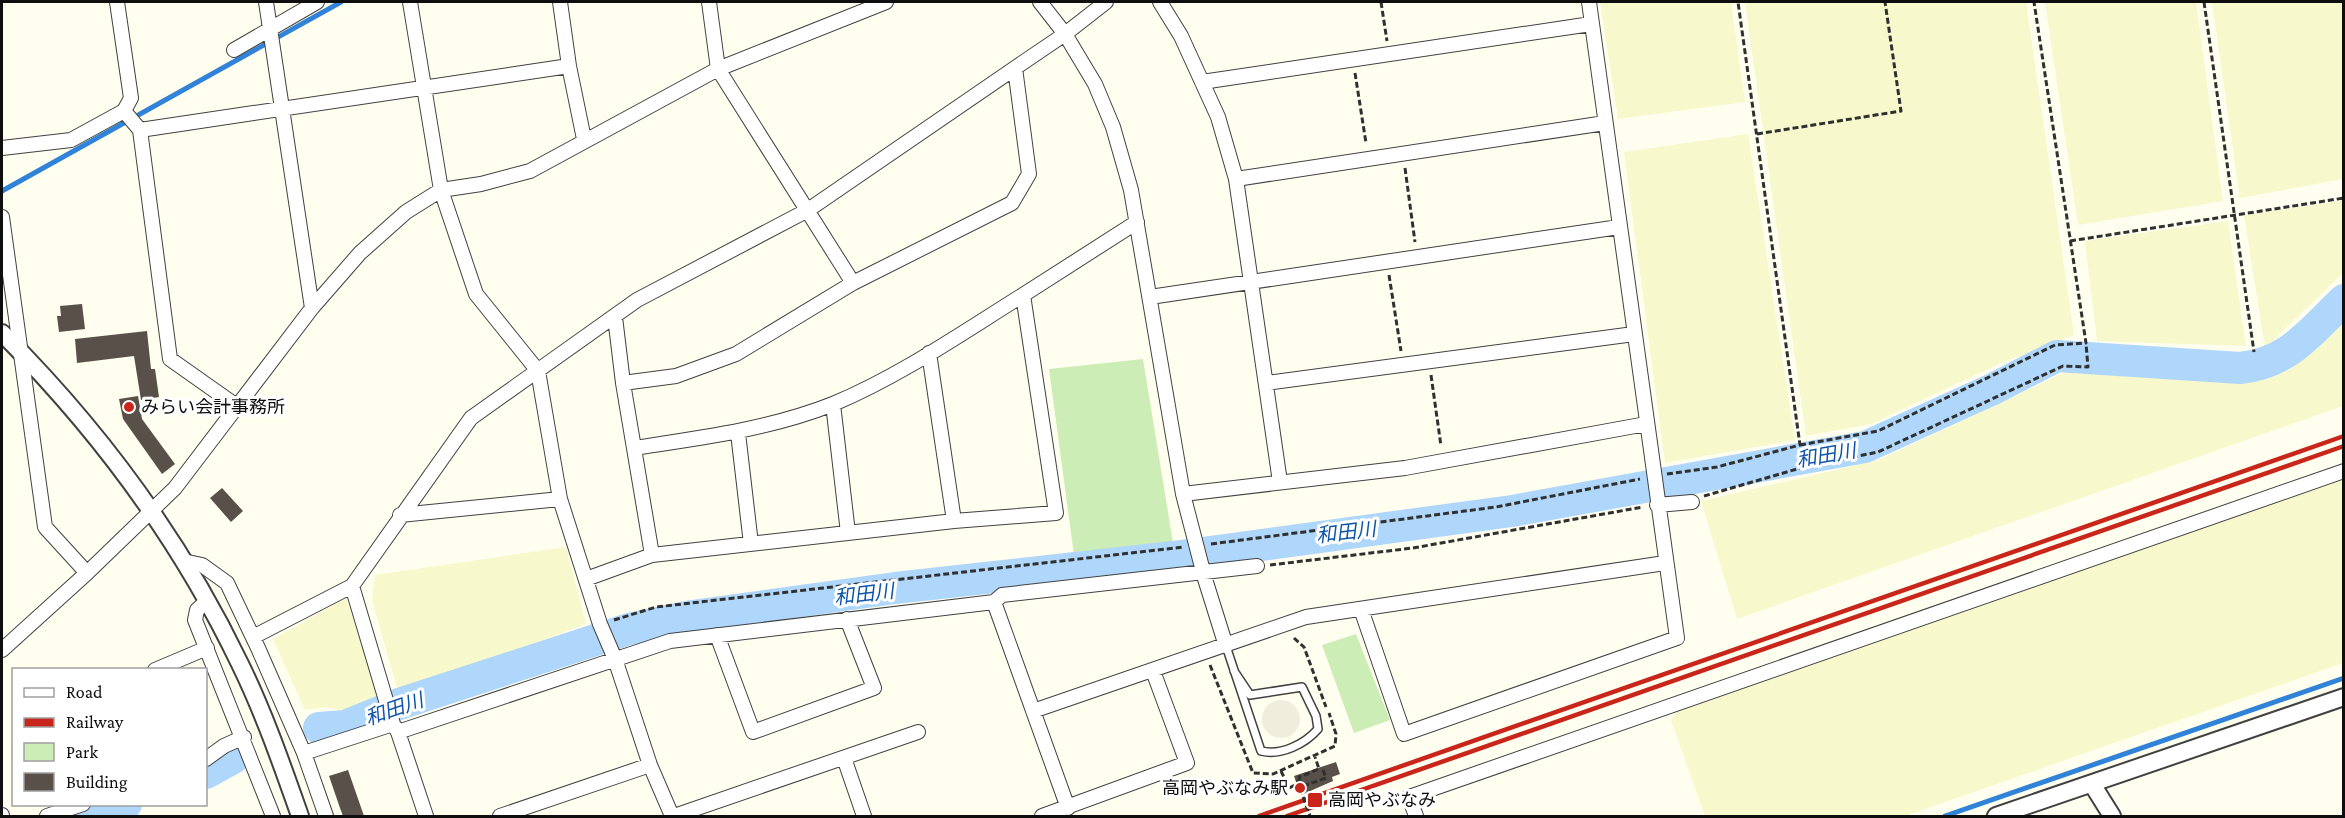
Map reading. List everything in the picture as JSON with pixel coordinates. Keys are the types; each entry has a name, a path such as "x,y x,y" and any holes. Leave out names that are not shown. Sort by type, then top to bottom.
{"street":[{"path":"2,148 71,140 124,111 131,98 117,2"},
{"path":"266,2 280,109 312,308"},
{"path":"234,50 317,2"},
{"path":"410,2 441,190 476,294 538,372 560,499 600,624 650,765 673,816 918,732"},
{"path":"560,2 568,66 584,139"},
{"path":"709,2 718,69 853,283"},
{"path":"2,650 87,573 175,488 312,308 360,253 406,212 441,190 481,184 530,171 584,139 718,69 886,2"},
{"path":"1040,2 1065,34 1095,84 1113,128 1131,190 1183,494 1203,572 1226,646"},
{"path":"253,637 352,585 400,514 471,418 637,300 808,210 1065,34 1106,2"},
{"path":"1160,2 1181,36 1218,117 1236,179 1280,482"},
{"path":"1361,609 1404,734 1677,638 1589,2"},
{"path":"1202,82 1591,24"},
{"path":"138,128 568,66"},
{"path":"623,383 676,376 736,354 853,283 1012,203 1029,174 1015,68"},
{"path":"124,111 138,128 170,359 238,407"},
{"path":"1236,179 1605,123"},
{"path":"2,217 45,527 87,573"},
{"path":"634,448 738,433 833,404 929,353 1137,222"},
{"path":"1150,297 1619,227"},
{"path":"586,579 652,555 954,521 1056,513 1023,295"},
{"path":"615,317 623,383 652,555"},
{"path":"2,333 71,406 152,511 183,561 241,665 271,735 300,816"},
{"path":"1266,383 1634,334"},
{"path":"929,353 954,521"},
{"path":"833,404 848,533"},
{"path":"1183,494 1443,461 1646,424"},
{"path":"738,433 751,544"},
{"path":"1416,816 1409,797 2343,471"},
{"path":"400,514 560,499"},
{"path":"1657,504 1692,501"},
{"path":"183,561 202,565 227,583 304,753 326,816"},
{"path":"1033,711 1306,617 1665,563"},
{"path":"304,753 395,726 612,653 717,634 994,602 1002,596 1257,566"},
{"path":"352,585 385,696 426,816"},
{"path":"207,601 197,610 195,620 244,737 273,816"},
{"path":"994,602 1068,808"},
{"path":"717,634 753,732 874,688 847,619"},
{"path":"157,668 207,648"},
{"path":"1042,816 1187,763 1153,671"},
{"path":"1996,816 2343,697"},
{"path":"207,758 244,737"},
{"path":"844,758 864,816"},
{"path":"500,816 529,812 650,765"},
{"path":"2092,783 2112,816"},
{"path":"47,816 77,806"}],"lane":[{"path":"1226,646 1243,702 1261,751 1271,754 1307,742 1318,729 1316,717 1302,687 1272,688 1250,695 1234,671"}],"path":[{"path":"1381,2 1389,54"},
{"path":"1738,2 1800,444"},
{"path":"1756,134 1901,111 1885,2"},
{"path":"1692,501 1711,493 1804,466 1878,452 2063,366 2088,367 2034,2"},
{"path":"2204,2 2254,352"},
{"path":"1352,59 1369,160"},
{"path":"1403,154 1418,257"},
{"path":"2069,241 2234,213 2343,198"},
{"path":"1387,261 1403,365"},
{"path":"600,624 657,607 1277,538 1496,507 1717,466 1800,444 1878,431 2055,345 2086,343"},
{"path":"1429,362 1443,461"},
{"path":"1257,566 1413,548 1657,504"},
{"path":"1211,669 1227,703 1253,773 1273,774 1281,771 1335,746 1336,734 1304,647 1295,638 1284,639"},
{"path":"1310,816 1299,777 1319,770 1315,757"},
{"path":"1281,771 1289,788 1326,778 1323,770"}],"green space":[{"path":"1600,2 1731,2 1745,102 1618,119"},
{"path":"1745,2 2026,2 2074,335 1999,364 1871,424 1806,436"},
{"path":"2045,2 2196,2 2223,201 2078,225"},
{"path":"2212,2 2343,2 2343,179 2240,198"},
{"path":"1748,134 1795,440 1665,463 1624,152"},
{"path":"2343,201 2343,273 2265,348 2244,215"},
{"path":"2228,221 2246,346 2097,341 2085,241"},
{"path":"2343,318 2343,406 1737,619 1701,501 1879,460 2066,372 2179,376 2232,382 2291,369"},
{"path":"1143,359 1173,543 1074,555 1049,369"},
{"path":"2343,479 2343,663 1905,816 1705,816 1671,720 1677,711"},
{"path":"566,547 586,624 409,690 397,688 372,600 375,575"},
{"path":"346,598 378,695 348,712 325,707 305,710 273,639"},
{"path":"1356,634 1390,720 1354,733 1322,645"}],"shaded area":[{"path":"1281,700 1288,701 1294,706 1299,712 1299,726 1294,732 1288,737 1281,738 1274,737 1268,732 1263,726 1262,719 1263,712 1268,706 1274,701"}],"building":[{"path":"82,304 85,329 59,332 57,316 61,316 60,306"},
{"path":"147,331 151,369 155,369 159,397 141,400 134,356 77,363 75,339"},
{"path":"138,396 142,419 175,464 162,474 123,419 119,399"},
{"path":"222,488 243,511 231,522 210,498"},
{"name":"高岡やぶなみ駅","path":"1336,762 1340,774 1332,777 1333,781 1301,795 1294,776"},
{"path":"348,770 364,816 343,816 340,808 329,776"}],"waterway":[{"path":"2,191 341,2"},
{"name":"和田川","path":"319,728 345,726 399,704 629,629 692,616 895,588 1173,557 1512,511 1865,447 1993,389 2057,356 2240,368 2257,365 2272,360 2298,344 2344,300"},
{"path":"1945,816 2344,678"},
{"name":"和田川","path":"207,772 233,758"},
{"name":"和田川","path":"90,816 120,806"}],"railway":[{"path":"1259,816 2344,436"},
{"path":"1287,816 2344,446"}],"place":[{"name":"みらい会計事務所","path":"129,407"},
{"name":"高岡やぶなみ駅","path":"1300,788"},
{"name":"高岡やぶなみ","path":"1315,800"}]}
